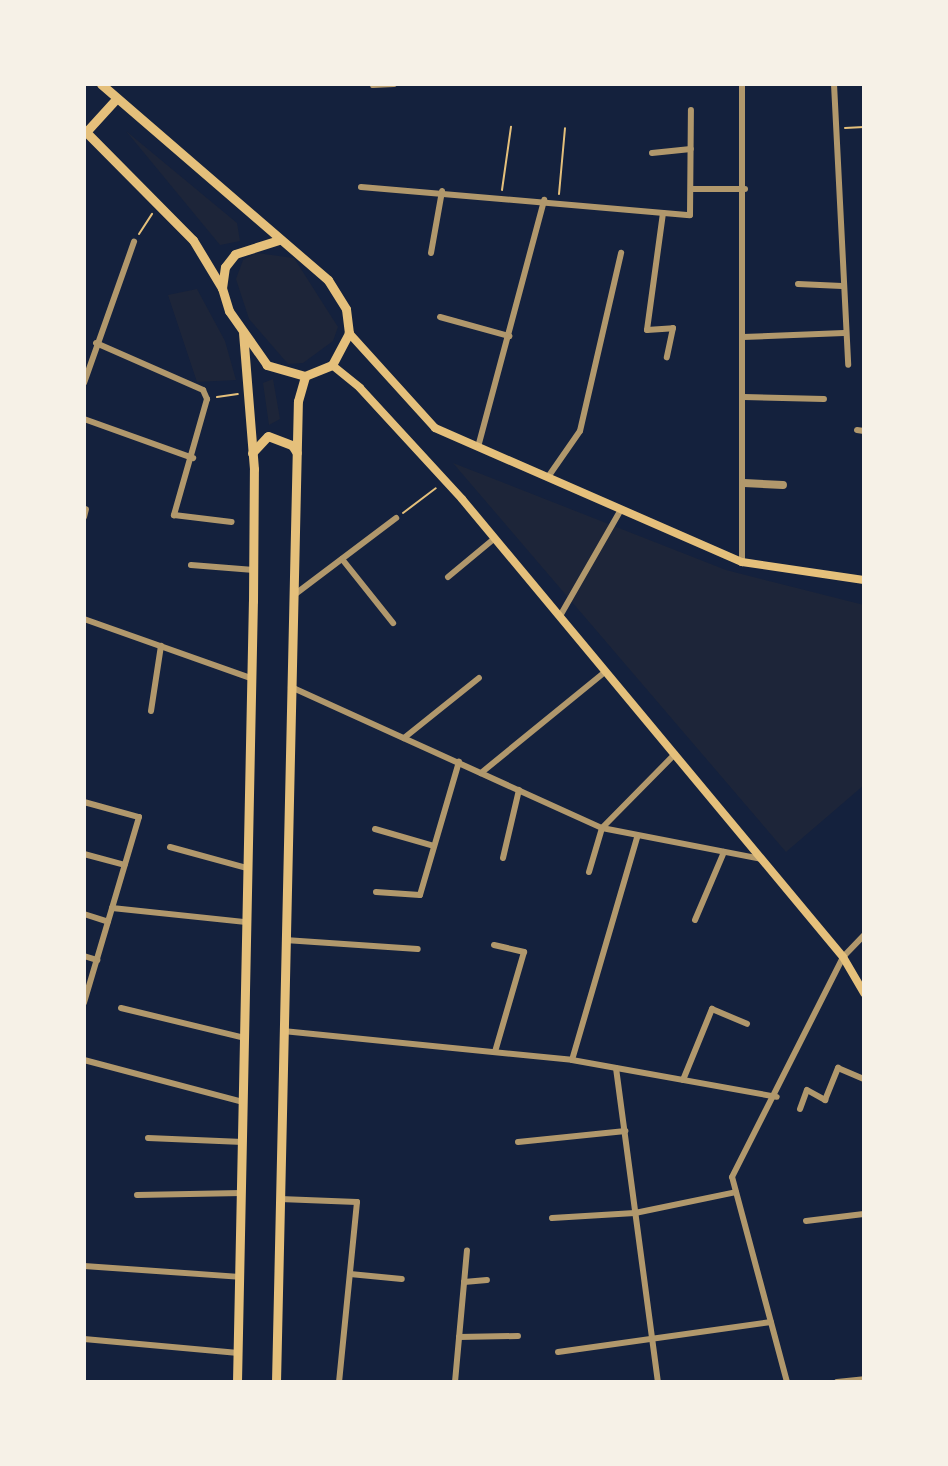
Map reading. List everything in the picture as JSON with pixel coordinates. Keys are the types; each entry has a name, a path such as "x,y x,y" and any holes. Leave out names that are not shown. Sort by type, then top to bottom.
{"main road":[{"path":"101,84 328,280 346,309 349,333 435,428 548,477 619,513 742,562 864,580"},
{"path":"116,99 85,131 193,240 222,288 243,333 267,365 305,376 332,364 349,333"},
{"path":"222,288 225,267 235,254 279,240"},
{"path":"237,1382 254,570 252,453 243,333"},
{"path":"332,364 360,388 446,480 843,957 864,993"},
{"path":"276,1382 298,401 305,376"},
{"path":"252,453 268,436 292,445 298,455"}],"street":[{"path":"373,85 394,84"},
{"path":"742,84 746,189 742,562"},
{"path":"834,84 844,333 848,364"},
{"path":"361,187 501,196 690,215 691,110"},
{"path":"652,153 691,149"},
{"path":"691,189 746,189"},
{"path":"431,253 442,191"},
{"path":"478,447 544,200"},
{"path":"663,213 646,330 673,328 667,357"},
{"path":"84,383 86,370 134,242"},
{"path":"548,477 580,431 621,254"},
{"path":"798,284 842,286"},
{"path":"440,317 509,336"},
{"path":"743,337 844,333"},
{"path":"96,343 203,390 207,399 193,458 174,515 232,522"},
{"path":"744,397 824,399"},
{"path":"84,419 193,458"},
{"path":"744,483 783,484"},
{"path":"84,517 86,509"},
{"path":"560,616 619,513"},
{"path":"294,595 396,518"},
{"path":"448,577 495,538"},
{"path":"342,559 393,623"},
{"path":"191,565 254,570"},
{"path":"84,620 251,678"},
{"path":"150,711 161,646"},
{"path":"481,773 606,671"},
{"path":"404,738 479,678"},
{"path":"291,687 602,828 763,860"},
{"path":"589,872 602,828 675,754"},
{"path":"376,892 418,897 459,762"},
{"path":"503,858 519,790"},
{"path":"84,802 139,816 84,1003"},
{"path":"375,829 434,846"},
{"path":"572,1060 638,835"},
{"path":"170,847 247,868"},
{"path":"695,920 724,852"},
{"path":"84,854 125,865"},
{"path":"112,908 246,922"},
{"path":"84,914 108,922"},
{"path":"787,1382 732,1177 777,1097 843,957 864,935"},
{"path":"285,940 418,949"},
{"path":"494,945 524,952 495,1052"},
{"path":"84,956 97,960"},
{"path":"121,1008 245,1038"},
{"path":"683,1080 712,1009 747,1024"},
{"path":"283,1031 572,1060 777,1097"},
{"path":"84,1066 84,1060 243,1102"},
{"path":"616,1068 658,1382"},
{"path":"800,1109 807,1090 825,1100 838,1068 864,1079"},
{"path":"518,1142 625,1131"},
{"path":"148,1138 243,1142"},
{"path":"552,1218 635,1213 736,1192"},
{"path":"137,1195 242,1193"},
{"path":"280,1199 357,1202 339,1382"},
{"path":"806,1221 864,1214"},
{"path":"455,1382 467,1251"},
{"path":"84,1266 240,1277"},
{"path":"350,1274 402,1279"},
{"path":"464,1282 487,1280"},
{"path":"558,1352 652,1342 771,1322"},
{"path":"459,1337 518,1336"},
{"path":"84,1339 238,1353"},
{"path":"837,1382 864,1380"}],"path":[{"path":"501,196 511,127"},
{"path":"836,128 864,127"},
{"path":"558,201 565,128"},
{"path":"134,242 158,204"},
{"path":"207,399 247,393"},
{"path":"396,518 446,480"}],"shaded area":[{"path":"126,131 237,223 240,241 220,245"},
{"path":"257,253 294,258 338,327 333,341 303,363 288,364 249,319 236,279 243,260"},
{"path":"197,289 225,341 236,380 197,382 168,295"},
{"path":"273,379 280,419 269,425 263,383"},
{"path":"453,463 726,570 864,605 864,785 786,852"}]}
